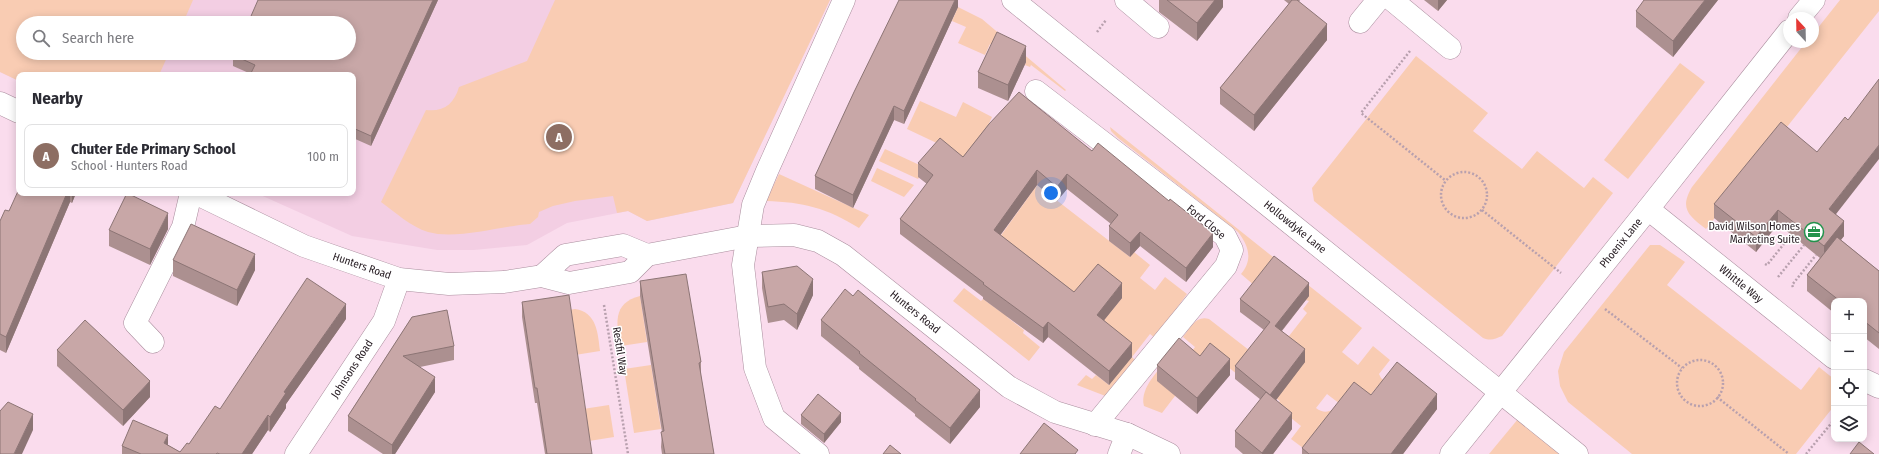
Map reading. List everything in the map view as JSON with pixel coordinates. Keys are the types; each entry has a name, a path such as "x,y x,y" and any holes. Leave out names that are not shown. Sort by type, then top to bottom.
{"street":[{"path":"818,454 774,418 755,368 743,265 753,205 766,171 844,0"},
{"name":"Hollowdyke Lane","path":"1013,0 1577,454"},
{"path":"1126,0 1158,27"},
{"path":"1360,22 1378,0"},
{"path":"1392,0 1450,48"},
{"path":"1804,12 1814,0"},
{"name":"Phoenix Lane","path":"1451,454 1783,39"},
{"name":"Ford Close","path":"1036,91 1225,236 1232,250 1226,266 1094,425"},
{"path":"0,103 16,111"},
{"path":"153,342 135,322 183,227 190,196"},
{"name":"Hunters Road","path":"201,196 304,246 399,279 449,284 504,282 542,276 569,283 630,272 647,255 748,236 794,235 818,241 843,255 1009,387 1055,412 1127,434 1169,454"},
{"name":"Whittle Way","path":"1648,209 1831,356"},
{"path":"542,276 565,255 623,246 647,255"},
{"name":"Johnsons Road","path":"296,454 384,321 399,279"},
{"path":"1867,381 1879,387"},
{"path":"1120,454 1127,434"}],"path":[{"path":"1077,53 1110,17"},
{"path":"1411,50 1361,113 1446,181"},
{"path":"1458,173 1472,174 1478,177 1486,189 1485,203 1482,210 1468,217 1460,218 1447,210 1442,203 1441,196 1442,188 1446,181 1458,173"},
{"path":"1482,210 1682,368"},
{"path":"1761,261 1767,265 1791,235"},
{"path":"1761,299 1804,245"},
{"path":"1797,290 1792,285 1816,255"},
{"name":"Restfil Way","path":"600,277 628,454"},
{"path":"1701,360 1714,366 1722,377 1721,391 1717,398 1711,403 1704,405 1688,403 1678,391 1677,384 1682,368 1687,364 1701,360"},
{"path":"1717,398 1789,454"},
{"path":"1806,454 1831,424"}],"shaded area":[{"path":"0,0 830,0 733,203 647,221 628,211 567,223 527,245 474,250 437,250 352,236 263,196 356,196 356,72 16,72 16,80 0,72"},
{"path":"0,0 193,0 186,16 16,16 16,60 166,60 160,72 16,72 16,80 0,72"},
{"path":"555,0 830,0 733,203 647,221 628,211 617,213 613,196 575,201 553,206 539,212 538,217 530,224 465,234 439,234 422,230 409,223 381,202 426,110 438,110 447,106 454,98 459,87 527,61"},
{"path":"1840,0 1879,0 1879,11 1706,229 1691,216 1686,207 1686,201 1692,187 1801,48 1819,48 1819,26"},
{"path":"958,7 982,19 1066,90 1065,91 1031,65 1030,67 1025,65 1026,62 990,44 985,55 958,43 966,27 952,21"},
{"path":"1416,56 1488,113 1473,131 1522,169 1537,151 1584,188 1593,177 1613,193 1502,336 1495,339 1483,338 1314,201 1312,188"},
{"path":"1680,63 1705,82 1628,179 1604,160"},
{"path":"920,101 956,117 963,102 992,117 980,143 961,165 943,146 907,129"},
{"path":"1110,127 1362,328 1342,352 1358,365 1373,346 1390,360 1379,374 1386,382 1379,391 1376,388 1369,397 1311,454 1291,439 1301,426 1276,406 1280,401 1238,375 1211,353 1201,364 1190,354 1195,347 1183,337 1194,323 1200,319 1209,319 1290,382 1284,333 1289,336 1307,313 1303,309 1309,301 1255,286 1241,274 1247,264 1248,253 1245,242 1238,232 1111,131","holes":["1327,394 1340,404 1335,409 1326,412 1316,408"]},
{"path":"885,149 926,168 918,179 879,161"},
{"path":"877,168 914,185 904,197 871,181"},
{"path":"779,174 869,215 859,228 836,215 814,207 792,203 766,201"},
{"path":"1037,185 1130,257 1134,252 1150,265 1140,278 1155,290 1165,277 1187,294 1155,338 1150,334 1132,357 1136,361 1108,397 1077,385 1086,375 1092,379 1096,375 1109,385 1103,321 1122,298 1079,301 1008,316 1007,317 1024,330 1023,333 1040,347 1029,361 953,301 964,288 981,301 983,299 1001,312 1030,273 997,241"},
{"path":"1650,245 1660,245 1685,262 1667,285 1801,390 1819,367 1831,377 1831,410 1796,454 1632,454 1568,402 1560,386 1558,371 1564,352"},
{"path":"640,296 647,342 621,346 617,323 620,309 631,299"},
{"path":"575,309 588,314 592,319 597,331 600,351 575,355 569,310"},
{"path":"1173,353 1175,396 1162,413 1144,406 1143,399 1152,378"},
{"path":"651,365 661,429 634,433 624,369"},
{"path":"609,405 614,437 589,441 583,409"},
{"path":"1518,419 1560,454 1489,454"}],"building":[{"path":"258,0 433,0 371,136 356,129 356,72 252,72 255,65 244,60 356,60 356,16 251,16"},
{"path":"899,0 955,0 904,111 894,106 853,195 815,176"},
{"path":"1167,0 1215,0 1197,23"},
{"path":"1292,0 1297,0 1327,24 1254,115 1220,88"},
{"path":"1644,0 1705,0 1673,41 1636,11"},
{"path":"997,32 1026,46 1008,85 978,72"},
{"path":"1879,79 1879,145 1829,209 1844,221 1824,246 1778,210 1756,237 1714,204 1781,122 1817,152 1845,117 1848,120"},
{"path":"1019,92 1092,151 1098,143 1169,201 1170,199 1213,233 1186,268 1140,232 1130,243 1109,226 1118,215 1067,174 1057,187 1037,170 994,230 1074,292 1098,264 1122,283 1097,315 1132,343 1109,371 1048,322 1043,328 983,284 984,283 900,219 933,175 918,163 940,138 963,157 989,124"},
{"path":"16,196 66,196 6,337 0,334 0,221 5,210 9,211"},
{"path":"126,196 133,196 168,213 150,249 109,230"},
{"path":"191,224 255,254 237,290 173,260"},
{"path":"1837,237 1879,271 1879,333 1867,323 1867,298 1836,298 1807,275"},
{"path":"1274,256 1309,283 1275,326 1305,349 1270,395 1235,366 1270,322 1240,299"},
{"path":"797,266 813,279 797,314 784,304 768,307 762,272"},
{"path":"686,274 701,362 699,363 714,454 665,454 661,432 664,431 640,281"},
{"path":"307,278 346,304 284,392 286,393 270,417 268,415 242,454 141,454 122,446 133,420 168,435 164,443 180,452 187,443 189,444 215,406 220,409"},
{"path":"845,289 853,296 858,290 980,390 950,428 821,320"},
{"path":"569,295 592,454 547,454 522,302"},
{"path":"447,310 454,346 403,356 435,377 392,445 348,416 412,317"},
{"path":"85,320 150,381 123,410 57,350"},
{"path":"1179,338 1200,356 1210,343 1230,359 1197,398 1157,365"},
{"path":"1397,362 1437,394 1391,454 1309,454 1302,448 1354,382 1371,395"},
{"path":"1266,392 1292,413 1262,453 1235,431"},
{"path":"818,394 841,413 824,434 801,415"},
{"path":"8,402 33,414 14,454 0,454 0,411"},
{"path":"1044,423 1078,450 1075,454 1020,454"},
{"path":"1859,442 1874,454 1850,454"},
{"path":"890,445 901,454 883,454"}],"place":[{"name":"Chuter Ede Primary School","path":"559,137"},
{"name":"David Wilson Homes Marketing Suite","path":"1814,232"}]}
